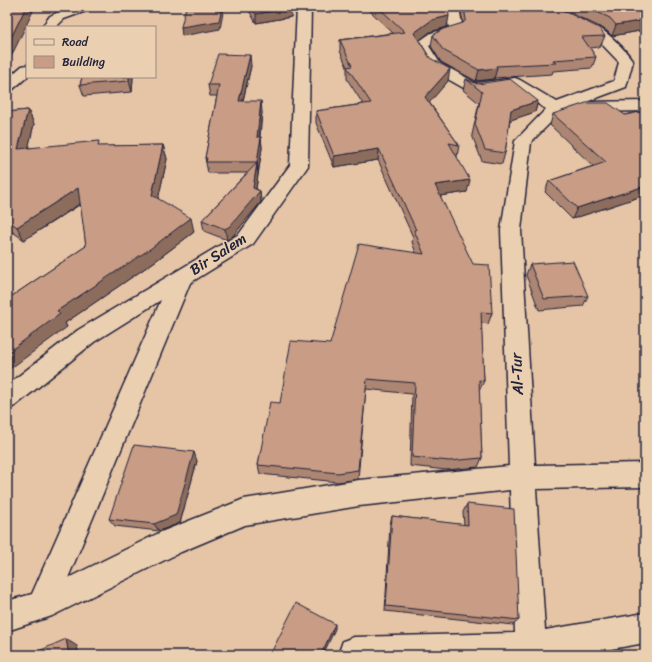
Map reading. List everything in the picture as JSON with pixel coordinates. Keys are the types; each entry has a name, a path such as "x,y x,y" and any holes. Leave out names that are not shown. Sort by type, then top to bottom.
{"street":[{"path":"50,26 62,14 84,7"},
{"name":"Bir Salem","path":"7,399 86,336 246,239 299,166 304,7"},
{"path":"452,7 456,30 436,36 421,45 435,66 474,88 515,83 556,108 645,106"},
{"path":"556,108 621,84 626,61 600,34 566,17"},
{"path":"7,87 26,70"},
{"name":"Al-Tur","path":"530,651 511,230 523,141 556,108"},
{"path":"42,606 182,277"},
{"path":"7,616 42,606 171,542 244,512 359,493 522,477 645,475"},
{"path":"354,652 530,651 645,628"}],"building":[{"path":"7,7 26,7 7,46"},
{"path":"186,7 222,7 219,21 181,27"},
{"path":"251,7 290,7 291,8 256,14"},
{"path":"378,7 448,7 449,16 432,20 414,33 430,58 450,69 425,97 459,145 449,143 470,180 435,185 473,264 489,265 492,313 481,312 484,381 479,380 482,458 449,461 412,457 415,383 367,379 358,470 338,473 258,465 270,402 280,403 291,341 330,344 359,244 424,254 414,230 416,230 379,149 334,156 316,111 371,103 347,67 352,66 340,40 405,32"},
{"path":"464,7 556,7 599,28 605,36 582,37 596,57 553,60 556,63 496,66 497,68 479,70 443,50 433,35 443,29 463,23 466,20"},
{"path":"586,7 645,7 645,20 616,25 610,18"},
{"path":"218,54 250,55 239,101 261,101 257,137 261,137 257,162 206,162 207,158 205,158 219,85 208,85"},
{"path":"82,78 129,78 129,81 80,85"},
{"path":"466,79 477,84 510,79 538,101 511,110 505,153 485,150 475,124 482,92"},
{"path":"586,103 608,103 625,115 645,111 645,186 577,208 549,181 606,162 553,114"},
{"path":"28,110 18,149 99,141 98,146 163,145 152,195 191,218 150,249 57,311 60,314 7,353 7,294 12,296 86,246 78,188 17,227 7,220 7,112"},
{"path":"257,163 253,188 260,191 230,226 225,229 202,220"},
{"path":"573,261 588,296 544,299 530,264"},
{"path":"134,445 194,452 176,515 154,524 109,519"},
{"path":"467,504 514,509 519,620 386,606 392,516 468,525"},
{"path":"296,603 335,624 321,655 270,655"},
{"path":"66,639 69,655 30,655"}]}
